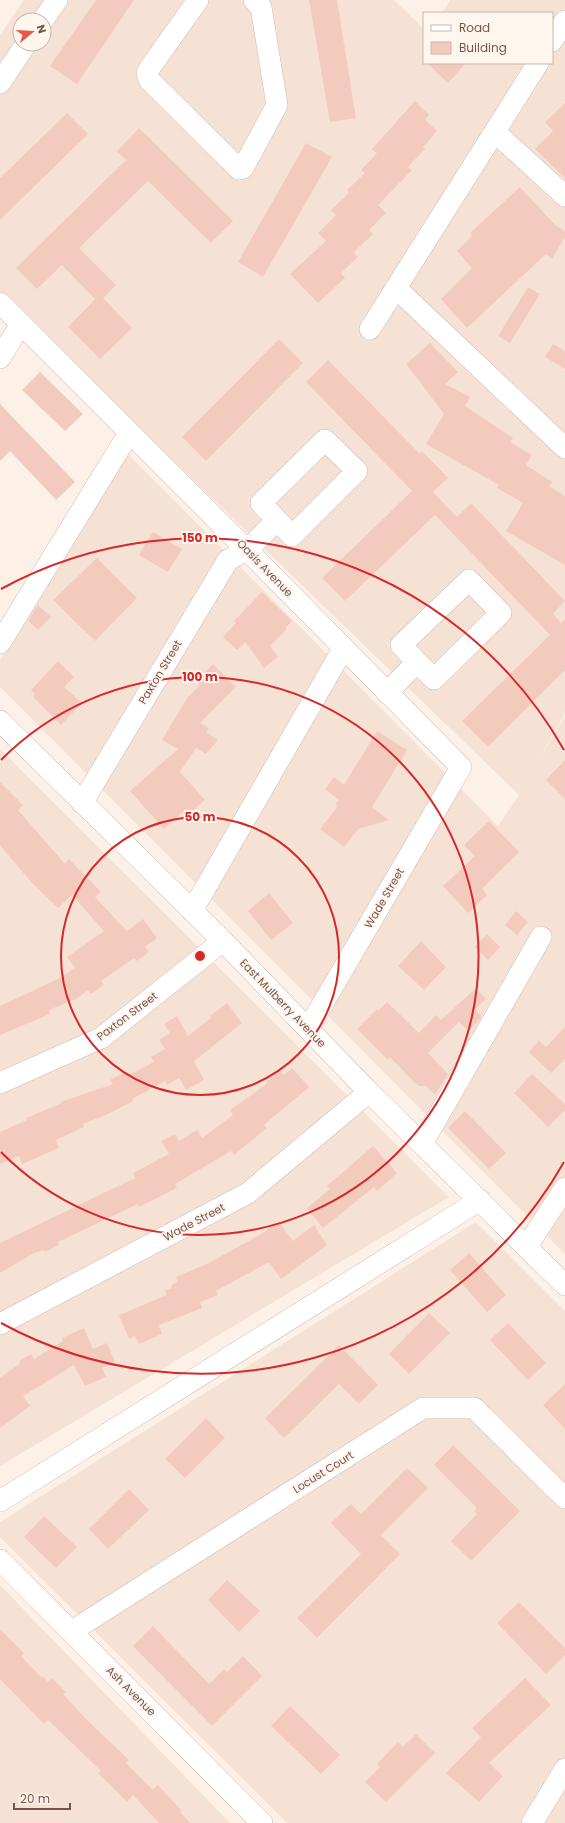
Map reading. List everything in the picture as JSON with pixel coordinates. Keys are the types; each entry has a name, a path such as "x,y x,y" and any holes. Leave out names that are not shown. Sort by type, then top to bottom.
{"street":[{"path":"49,12 57,0"},
{"path":"198,0 147,74 149,80 239,169 243,168 277,104 261,7 254,0"},
{"path":"553,39 565,21"},
{"path":"0,82 21,52"},
{"path":"370,329 537,64"},
{"path":"495,132 565,196"},
{"path":"396,288 565,448"},
{"name":"Oasis Avenue","path":"0,303 461,767"},
{"path":"0,358 21,324"},
{"path":"0,643 129,433"},
{"path":"325,440 357,471 292,536 277,520 261,503 325,440"},
{"name":"Paxton Street","path":"82,804 228,560 247,550 277,520"},
{"path":"469,580 501,613 434,679 417,662 401,645 469,580"},
{"path":"192,911 343,649"},
{"path":"387,693 417,662"},
{"name":"East Mulberry Avenue","path":"0,721 82,804 222,941 369,1092 565,1285"},
{"name":"Wade Street","path":"308,1029 461,767"},
{"path":"422,1144 541,938"},
{"name":"Paxton Street","path":"0,1084 101,1038 222,941"},
{"name":"Wade Street","path":"0,1324 248,1193 369,1092"},
{"path":"527,1246 565,1188"},
{"path":"0,1501 480,1200"},
{"name":"Locust Court","path":"72,1631 423,1408 474,1408 565,1498"},
{"name":"Ash Avenue","path":"0,1560 262,1823"},
{"path":"532,1823 565,1769"}],"shaded area":[{"path":"24,0 394,0 423,28 423,64 553,64 553,12 443,12 450,0 565,0 565,713 536,764 565,716 565,1254 0,687 0,660 128,454 498,826 519,795 0,293 0,35 12,18 12,52 52,52 52,12 16,12"},
{"path":"0,749 449,1197 0,1466"},
{"path":"476,1222 565,1311 565,1823 287,1823 0,1537 0,1522"},
{"path":"0,1585 230,1823 0,1823"}],"building":[{"path":"96,0 134,0 77,84 50,66"},
{"path":"309,0 337,0 356,118 330,122"},
{"path":"428,64 465,64 448,83"},
{"path":"415,101 429,115 425,120 437,131 423,147 425,149 408,167 412,170 378,205 386,213 369,230 373,234 354,252 358,257 341,273 345,278 318,303 290,274 326,241 318,233 336,215 331,210 349,193 347,190 365,173 361,170 377,153 372,149"},
{"path":"565,103 565,178 535,149 553,131 545,122"},
{"path":"67,113 88,134 0,220 0,178"},
{"path":"139,128 233,221 211,243 148,181 79,248 116,285 103,298 132,328 100,359 68,327 95,299 62,265 37,289 16,268 126,160 117,151"},
{"path":"306,143 332,157 263,277 238,262"},
{"path":"520,187 555,225 565,231 565,237 552,259 546,254 467,328 441,299 472,268 457,251 472,236 470,233"},
{"path":"528,287 540,294 510,343 498,336"},
{"path":"279,339 303,363 206,461 182,437"},
{"path":"430,343 458,372 445,384 470,397 465,406 513,438 510,442 532,455 526,465 552,482 549,486 565,496 565,565 506,531 523,503 497,488 499,485 426,444 444,414 406,364"},
{"path":"553,344 565,351 565,369 545,357"},
{"path":"328,360 420,454 422,451 448,478 433,492 457,517 471,503 565,601 553,614 561,623 565,619 565,670 488,747 462,721 550,635 435,515 345,601 322,578 412,491 306,382"},
{"path":"40,372 83,414 65,431 22,390"},
{"path":"0,404 75,482 56,500 10,451 0,461"},
{"path":"153,532 182,549 168,572 139,555"},
{"path":"97,558 137,598 95,641 53,600"},
{"path":"262,592 292,621 285,628 287,629 270,646 278,657 264,668 245,642 237,650 223,637 236,623 234,621"},
{"path":"38,605 51,617 38,630 28,621"},
{"path":"58,661 74,677 64,687 82,703 61,725 33,697 35,694 31,690"},
{"path":"213,664 236,687 200,723 209,728 206,732 218,740 206,754 196,748 180,772 205,800 191,812 187,808 164,829 130,791 178,749 162,740 187,698 200,685 196,681"},
{"path":"377,731 407,750 372,807 389,820 358,829 344,847 320,829 338,806 335,804 339,800 325,789 334,777 344,785"},
{"path":"565,760 565,799 546,780"},
{"path":"0,782 23,805 18,810 65,864 69,859 101,892 95,897 127,931 143,919 157,938 145,947 149,952 137,961 134,958 101,981 104,985 91,994 88,990 78,998 49,1010 50,1014 0,1035 0,1006 60,978 75,968 67,957 104,931 72,895 58,908 31,882 0,845"},
{"path":"489,821 519,852 482,889 487,895 468,913 443,886 475,856 464,845"},
{"path":"269,893 293,923 271,940 248,911"},
{"path":"516,911 528,922 517,935 505,925"},
{"path":"487,934 500,947 488,960 475,947"},
{"path":"421,941 446,967 424,990 398,966"},
{"path":"476,988 486,999 475,1009 481,1017 480,1019 468,1031 459,1022 428,1053 448,1074 435,1095 426,1086 418,1086 390,1057 388,1060 357,1029 377,1009 378,1011 387,1002 419,1033 436,1015 441,1020"},
{"path":"227,1003 242,1023 194,1061 204,1080 186,1090 179,1078 167,1085 165,1081 132,1099 133,1101 108,1114 83,1124 84,1127 56,1140 59,1148 22,1164 19,1156 0,1164 0,1132 27,1120 26,1118 62,1103 61,1102 113,1084 110,1080 125,1072 127,1076 154,1062 151,1057 165,1049 159,1040 170,1033 164,1024 177,1016 188,1036"},
{"path":"565,1027 565,1059 551,1073 529,1052 539,1041 546,1047"},
{"path":"292,1068 309,1087 264,1125 267,1128 234,1155 231,1151 175,1184 177,1188 139,1207 138,1204 58,1242 59,1245 45,1252 44,1250 34,1253 0,1273 0,1243 135,1178 133,1173 169,1154 161,1141 175,1134 179,1141 197,1130 202,1138 233,1115 230,1110 268,1083 266,1082 279,1070 284,1075"},
{"path":"532,1074 565,1104 565,1110 548,1127 514,1093"},
{"path":"465,1111 506,1153 489,1169 448,1128"},
{"path":"373,1146 397,1173 377,1191 374,1187 323,1228 307,1208 330,1189 327,1186"},
{"path":"279,1222 293,1241 314,1225 327,1245 281,1279 269,1262 216,1291 218,1295 200,1302 202,1308 159,1325 162,1334 139,1344 135,1336 129,1339 119,1315 167,1295 165,1290 172,1288 171,1285 178,1282 176,1277 209,1263 258,1236"},
{"path":"469,1253 506,1295 487,1312 450,1270"},
{"path":"429,1313 450,1333 409,1374 389,1354"},
{"path":"508,1323 546,1363 528,1380 490,1340"},
{"path":"84,1328 93,1349 107,1343 115,1362 102,1368 106,1377 85,1386 74,1365 23,1396 30,1406 0,1428 0,1378 20,1363 19,1361 31,1354 34,1359 63,1341 62,1338"},
{"path":"339,1345 378,1385 359,1404 339,1384 284,1438 265,1418"},
{"path":"565,1384 565,1429 543,1405"},
{"path":"206,1418 225,1438 185,1478 165,1459"},
{"path":"453,1445 520,1511 471,1561 451,1541 477,1514 474,1511 477,1508 434,1465"},
{"path":"407,1468 428,1488 381,1535 400,1554 317,1638 297,1618 361,1554 331,1523 351,1504 361,1514"},
{"path":"129,1489 149,1510 108,1549 89,1529"},
{"path":"44,1516 77,1547 56,1568 24,1537"},
{"path":"227,1580 260,1611 239,1632 208,1600"},
{"path":"519,1602 565,1648 565,1655 546,1674 497,1623"},
{"path":"153,1626 209,1684 224,1669 227,1672 243,1656 262,1676 212,1726 133,1646"},
{"path":"0,1629 24,1653 21,1656 42,1678 43,1676 48,1682 52,1678 66,1692 63,1694 86,1719 129,1760 126,1763 153,1790 158,1785 182,1811 180,1812 190,1823 159,1823 133,1795 127,1802 98,1773 101,1771 48,1720 44,1724 0,1679"},
{"path":"525,1678 551,1705 489,1763 503,1776 479,1802 446,1773 481,1737 472,1728"},
{"path":"290,1706 340,1755 321,1774 271,1726"},
{"path":"416,1734 435,1753 386,1802 365,1782 380,1767 377,1764 398,1742 403,1747"}]}
